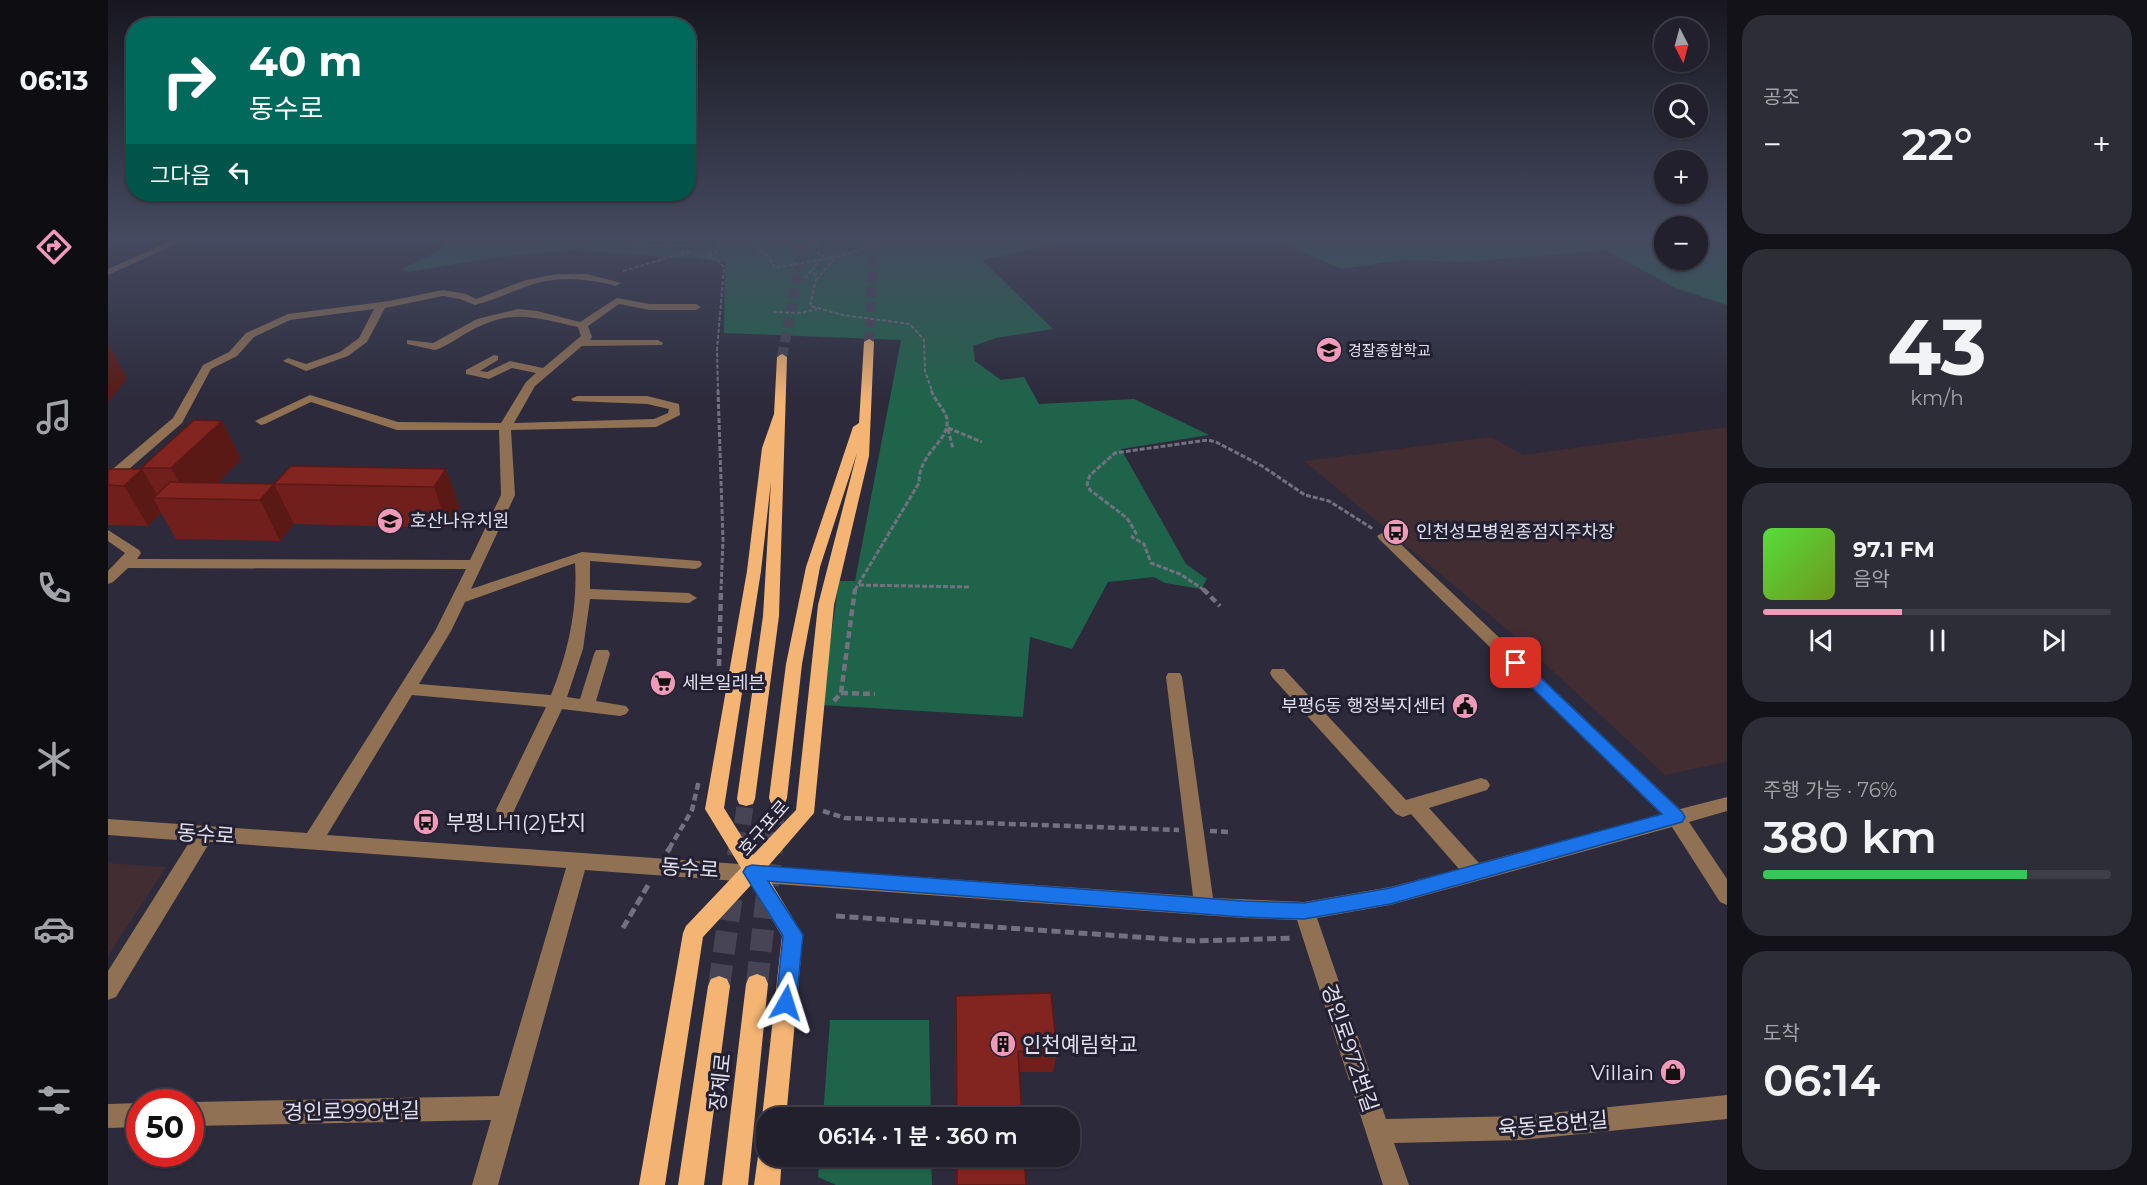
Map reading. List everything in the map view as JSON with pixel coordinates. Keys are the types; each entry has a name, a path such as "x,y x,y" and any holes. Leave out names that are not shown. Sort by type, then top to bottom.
{"main road":[{"name":"호구포로","path":"780,414 768,448 754,571 714,809 752,872 806,813 826,605 863,456 869,342"},
{"name":"호구포로","path":"746,799 771,616 781,447 782,357"},
{"name":"호구포로","path":"778,798 794,664 813,567 864,412"},
{"path":"652,1185 693,933 752,872 793,935 775,1107"},
{"name":"장제로","path":"735,1185 757,984"},
{"name":"장제로","path":"691,1185 719,986"},
{"path":"767,1185 769,1167"}],"street":[{"path":"108,480 178,420 207,367 233,354 250,335 288,317 381,305 443,293 463,296 475,302 509,292"},
{"path":"617,292 617,301"},
{"path":"633,304 647,296"},
{"path":"411,342 435,347 488,317 506,312 532,313 582,325 617,301 657,307 696,307"},
{"path":"288,361 306,368 344,354 363,340 381,305"},
{"path":"645,315 657,307"},
{"path":"313,841 443,631 508,495 506,427 530,384 587,337 582,325"},
{"path":"582,343 658,343"},
{"path":"494,358 470,372 489,376 510,364 546,372"},
{"path":"261,421 310,398 397,426 467,429 656,423 674,415 675,407 647,400 577,399"},
{"path":"108,534 134,553 108,579"},
{"path":"1384,536 1676,817 1727,896"},
{"path":"458,599 518,576 582,556 695,564"},
{"path":"505,810 572,666 582,594 582,556"},
{"path":"124,563 475,565"},
{"path":"582,594 689,598"},
{"path":"586,706 602,654"},
{"path":"1278,673 1403,809 1481,785"},
{"path":"1174,677 1204,906"},
{"path":"407,689 620,710"},
{"name":"동수로","path":"108,827 1204,906 1304,911 1390,896 1727,804"},
{"path":"1415,805 1475,873"},
{"path":"108,990 205,834"},
{"path":"485,1185 578,860"},
{"name":"경인로972번길","path":"1304,911 1396,1185"},
{"name":"육동로8번길","path":"1378,1131 1522,1128 1727,1107"},
{"name":"경인로990번길","path":"204,1114 507,1108"},
{"path":"108,1116 126,1115"}],"path":[{"path":"718,674 723,540 719,483 717,350 722,292"},
{"path":"813,292 810,306 818,309 903,322 916,329 924,340 922,348 927,377 936,403 945,411 953,449"},
{"path":"773,312 801,313 818,309"},
{"path":"948,428 982,442"},
{"path":"829,705 842,693 858,585 919,483 921,464 941,441 948,428"},
{"path":"1220,606 1205,588 1178,571 1151,563 1144,544 1132,537 1136,533 1127,518 1090,490 1087,484 1090,475 1115,453 1189,441 1216,442 1262,466 1305,495 1329,501 1384,536"},
{"path":"858,585 970,587"},
{"path":"842,693 875,694"},
{"path":"663,859 692,810 701,769"},
{"path":"823,804 824,813 845,818 1230,832"},
{"path":"623,928 652,879"},
{"path":"836,916 1195,941 1312,938"}],"shaded area":[{"path":"1727,427 1727,762 1665,775 1515,636 1304,461 1491,437 1523,455"},
{"path":"108,863 166,867 108,956"}],"green space":[{"path":"725,292 1015,292 1053,329 996,338 973,346 975,361 1001,380 1024,377 1039,404 1134,399 1209,435 1121,449 1186,564 1207,579 1201,589 1165,583 1154,577 1108,582 1072,649 1030,637 1023,717 821,705 839,581 855,581 901,340 724,333"},
{"path":"1689,292 1727,292 1727,305"},
{"path":"830,1020 929,1020 931,1107 824,1107"},
{"path":"819,1167 931,1167 932,1185 836,1185 818,1177"}],"building":[{"path":"194,420 222,421 171,468 141,468"},
{"path":"291,466 446,469 434,487 274,484"},
{"path":"108,469 142,469 124,486 108,485"},
{"path":"170,482 274,484 260,500 153,498"},
{"name":"인천예림학교","path":"1051,993 1057,1052 1018,1051 1021,1107 957,1107 956,996"},
{"path":"957,1167 1025,1167 1026,1185 957,1185"}],"tunnel":[{"path":"782,357 794,292"},
{"path":"869,342 871,292"},
{"path":"772,849 778,798"},
{"path":"739,849 746,799"},
{"path":"738,856 739,848"},
{"path":"757,984 772,848"},
{"path":"719,986 733,888"}],"place":[{"name":"경잘종합학교","path":"1329,350"},
{"name":"호산나유치원","path":"390,521"},
{"name":"인천성모병원종점지주차장","path":"1396,532"},
{"name":"세븐일레븐","path":"663,683"},
{"name":"부평6동 행정복지센터","path":"1465,706"},
{"name":"부평LH1(2)단지","path":"426,822"},
{"name":"인천예림학교","path":"1003,1044"},
{"name":"Villain","path":"1673,1072"}],"route":[{"path":"786,1003 793,935 752,872 1243,909 1304,911 1390,896 1676,817 1516,663"}]}
